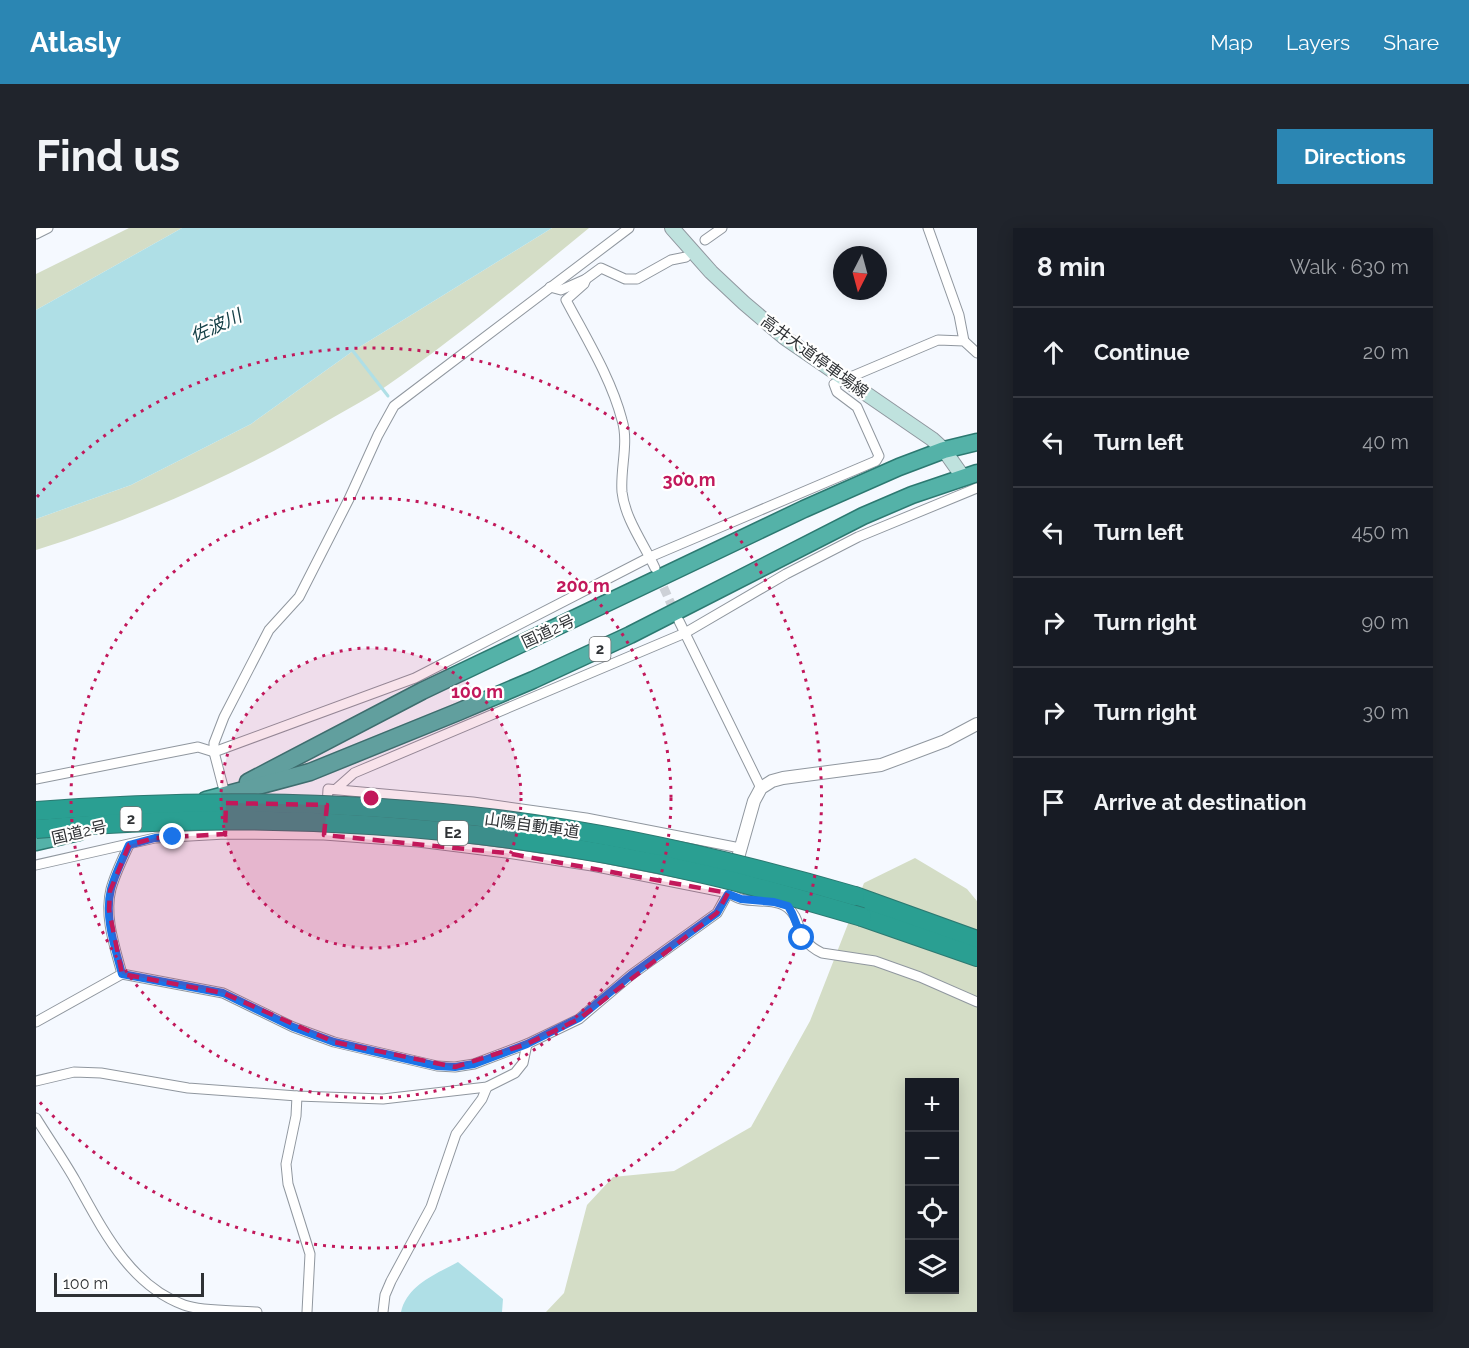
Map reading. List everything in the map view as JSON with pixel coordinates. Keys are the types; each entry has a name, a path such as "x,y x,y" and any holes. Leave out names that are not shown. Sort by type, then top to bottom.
{"highway":[{"name":"国道2号","path":"226,795 273,768 432,686 846,489 944,450 977,442"},
{"name":"国道2号","path":"36,842 226,795 320,768 534,681 630,635 863,516 970,475"},
{"name":"山陽自動車道","path":"36,812 120,806 264,803 390,808 497,819 605,836 777,873 855,896 977,940"},
{"name":"山陽自動車道","path":"36,829 152,822 254,820 388,827 495,837 602,853 708,875 862,917 977,957"}],"main road":[{"name":"高井大道停車場線","path":"672,228 711,272 785,338 917,428 970,475"}],"street":[{"path":"36,234 48,228"},
{"path":"225,834 226,795 214,752 214,742 224,717 269,630 299,597 350,499 394,406 629,228"},
{"path":"705,240 722,228"},
{"path":"928,228 959,315 963,341"},
{"path":"550,287 561,290 586,279 601,268 625,279 637,279 671,260 686,257"},
{"path":"586,279 584,284 566,300 615,396 623,422 622,496 629,516 655,568"},
{"path":"36,779 198,747 214,752 415,678 650,557 876,461 879,456 857,407 837,392 834,384 938,340 963,341 977,353"},
{"path":"336,789 354,773 686,633 786,574 858,537 977,488"},
{"path":"679,621 761,788"},
{"path":"36,1022 122,974 223,993 293,1027 334,1042 437,1066 455,1067 474,1064 527,1044 588,1012 624,981 717,913 728,894 754,801 761,788 783,778 881,765 945,741 977,724"},
{"path":"324,835 328,789 336,789 473,802 586,818 740,848"},
{"path":"36,866 155,838 225,834 324,835 418,842 506,853 592,866 728,894 741,899 774,902 788,906 802,938 814,949 822,953 875,961 920,976 977,1002"},
{"path":"122,974 110,926 110,891 129,845"},
{"path":"36,1081 74,1072 101,1073 188,1088 297,1096 383,1099 487,1087 514,1073 523,1063 527,1044"},
{"path":"383,1312 385,1295 431,1207 456,1134 482,1100 487,1087"},
{"path":"297,1096 296,1116 286,1164 288,1184 310,1254 307,1312"},
{"path":"36,1118 130,1269 163,1295 186,1306 257,1312"}],"highlighted area":[{"path":"226,803 327,805 324,835 506,853 728,893 717,913 579,1019 527,1044 455,1067 334,1042 223,993 122,974 109,910 110,891 129,845 155,838 225,834"}],"green space":[{"path":"129,228 182,228 36,310 36,274"},
{"path":"552,228 589,228 463,330 379,391 263,457 226,475 114,523 36,550 36,519 131,485 251,424 353,351"},
{"path":"915,858 967,889 977,901 977,1312 546,1312 564,1293 587,1205 613,1177 674,1171 751,1127 810,1021 864,883"}],"water":[{"name":"佐波川","path":"182,228 552,228 353,351 251,424 131,485 36,519 36,310"},
{"path":"458,1262 503,1299 502,1312 401,1312 409,1294 416,1287"}],"waterway":[{"path":"353,351 388,396"}],"tunnel":[{"path":"658,575 676,615"}],"route":[{"path":"173,837 155,838 129,845 117,872 110,891 109,910 110,926 122,974 223,993 293,1027 334,1042 437,1066 455,1067 474,1064 527,1044 579,1018 631,975 717,913 728,894 741,899 774,902 788,906 802,938"}]}
